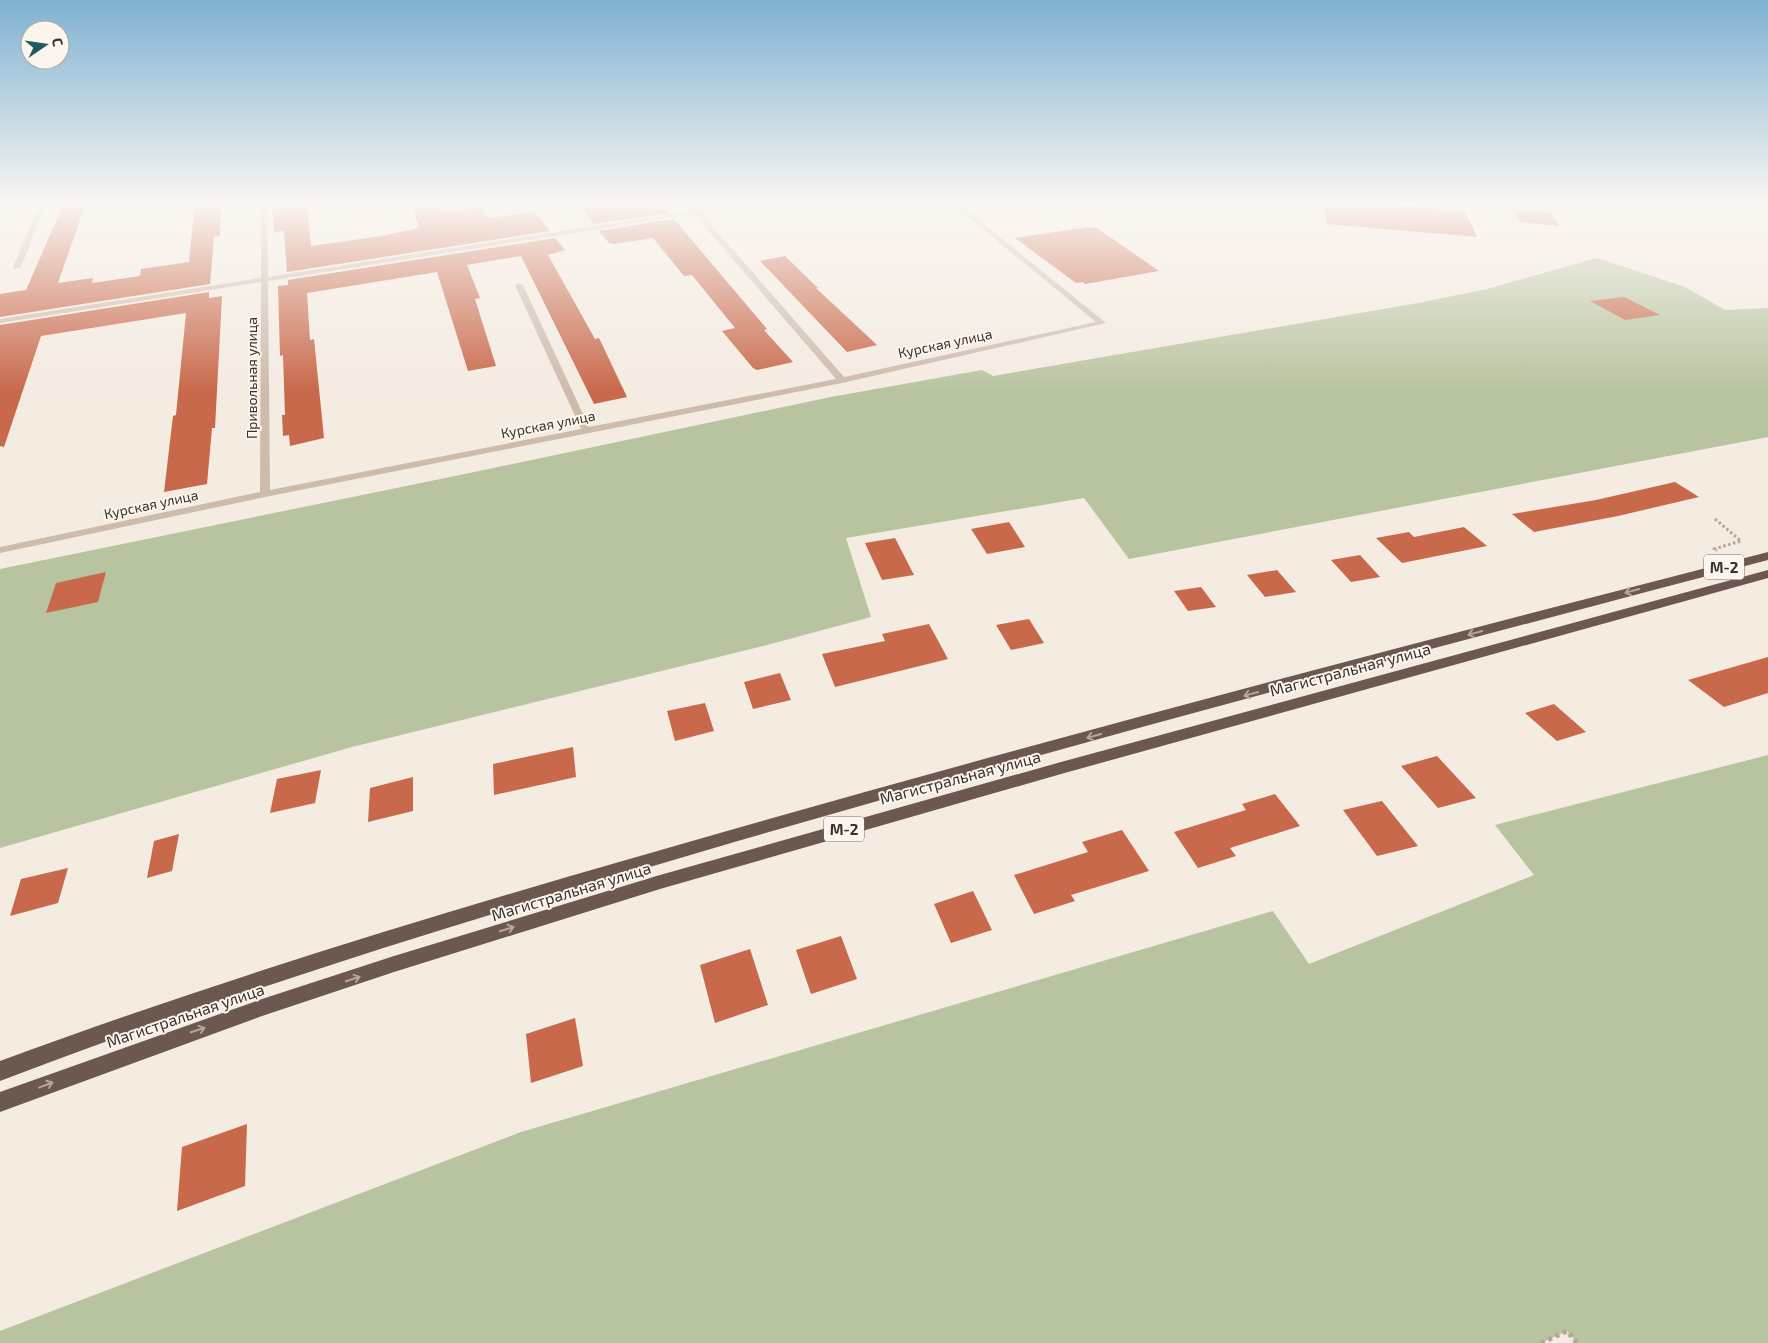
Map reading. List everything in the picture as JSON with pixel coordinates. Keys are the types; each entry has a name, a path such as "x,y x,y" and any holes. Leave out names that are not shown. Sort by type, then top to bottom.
{"highway":[{"name":"Магистральная улица","path":"0,1071 133,1021 437,923 841,804 1768,556"},
{"name":"Магистральная улица","path":"0,1102 130,1053 439,950 850,827 1768,574"}],"street":[{"name":"Привольная улица","path":"264,266 265,494"},
{"path":"0,321 355,266"},
{"path":"743,266 842,380"},
{"name":"Курская улица","path":"0,550 265,494 842,380 1102,323 1031,266"},
{"path":"519,285 586,430"}],"path":[{"path":"1541,1343 1567,1330 1577,1343"}],"green space":[{"path":"1570,266 1620,266 1685,287 1725,310 1768,308 1768,437 1129,559 1084,498 846,538 871,617 767,645 352,747 0,848 0,569 831,397 982,370 993,376 1418,303 1487,289"},
{"path":"1768,755 1768,1343 1577,1343 1567,1331 1541,1343 0,1343 0,1331 521,1132 1273,911 1309,964 1534,875 1495,825"}],"building":[{"path":"37,266 64,266 58,283 93,278 92,283 140,276 141,269 164,266 212,266 210,284 0,317 0,294 26,290"},
{"path":"287,266 328,266 287,272"},
{"path":"379,266 467,266 480,298 475,299 496,366 468,371 437,272 307,293 310,340 314,339 324,438 290,446 289,435 283,436 282,415 285,415 283,355 280,356 278,286 288,285 288,280"},
{"path":"526,266 554,266 595,339 599,338 627,397 594,404"},
{"path":"676,266 713,266 767,329 764,330 793,362 757,370 753,368 722,331 735,328 692,275 684,276"},
{"path":"764,266 795,266 877,345 847,352"},
{"path":"1053,266 1151,266 1159,271 1085,284 1083,282 1076,283"},
{"path":"209,292 209,298 222,296 215,428 212,428 207,484 164,492 173,416 176,415 186,313 41,336 4,447 0,446 0,325"},
{"path":"1624,297 1660,315 1625,320 1590,301"},
{"path":"1675,482 1699,497 1618,516 1534,532 1512,514 1596,500"},
{"path":"1009,522 1025,547 987,554 971,529"},
{"path":"1464,527 1487,546 1402,563 1376,538 1409,532 1414,537"},
{"path":"895,538 914,575 882,580 865,543"},
{"path":"1360,555 1380,577 1351,582 1331,560"},
{"path":"1277,570 1296,592 1265,597 1247,575"},
{"path":"106,572 98,602 46,613 56,583"},
{"path":"1201,587 1216,607 1188,611 1174,591"},
{"path":"1029,619 1044,643 1011,650 996,625"},
{"path":"929,624 948,659 835,687 822,654 885,641 882,634"},
{"path":"1768,657 1768,693 1724,707 1688,680"},
{"path":"780,673 791,700 753,709 744,682"},
{"path":"705,703 714,731 675,741 667,711"},
{"path":"1554,704 1586,732 1557,741 1525,713"},
{"path":"573,747 576,777 494,795 493,764"},
{"path":"1437,756 1476,798 1438,808 1401,766"},
{"path":"321,770 315,803 270,813 277,779"},
{"path":"413,777 413,811 368,822 370,788"},
{"path":"1275,794 1300,826 1230,848 1236,856 1198,868 1174,832 1246,810 1242,804"},
{"path":"1382,801 1418,846 1377,856 1343,810"},
{"path":"1122,830 1149,871 1071,895 1075,901 1034,914 1014,875 1088,852 1082,842"},
{"path":"179,834 172,871 147,878 154,841"},
{"path":"68,868 58,903 10,916 21,879"},
{"path":"973,891 992,930 951,943 934,904"},
{"path":"841,936 857,979 811,994 796,950"},
{"path":"750,949 768,1005 715,1023 700,965"},
{"path":"575,1018 583,1066 531,1083 526,1034"},
{"path":"247,1124 245,1186 177,1211 182,1147"}]}
